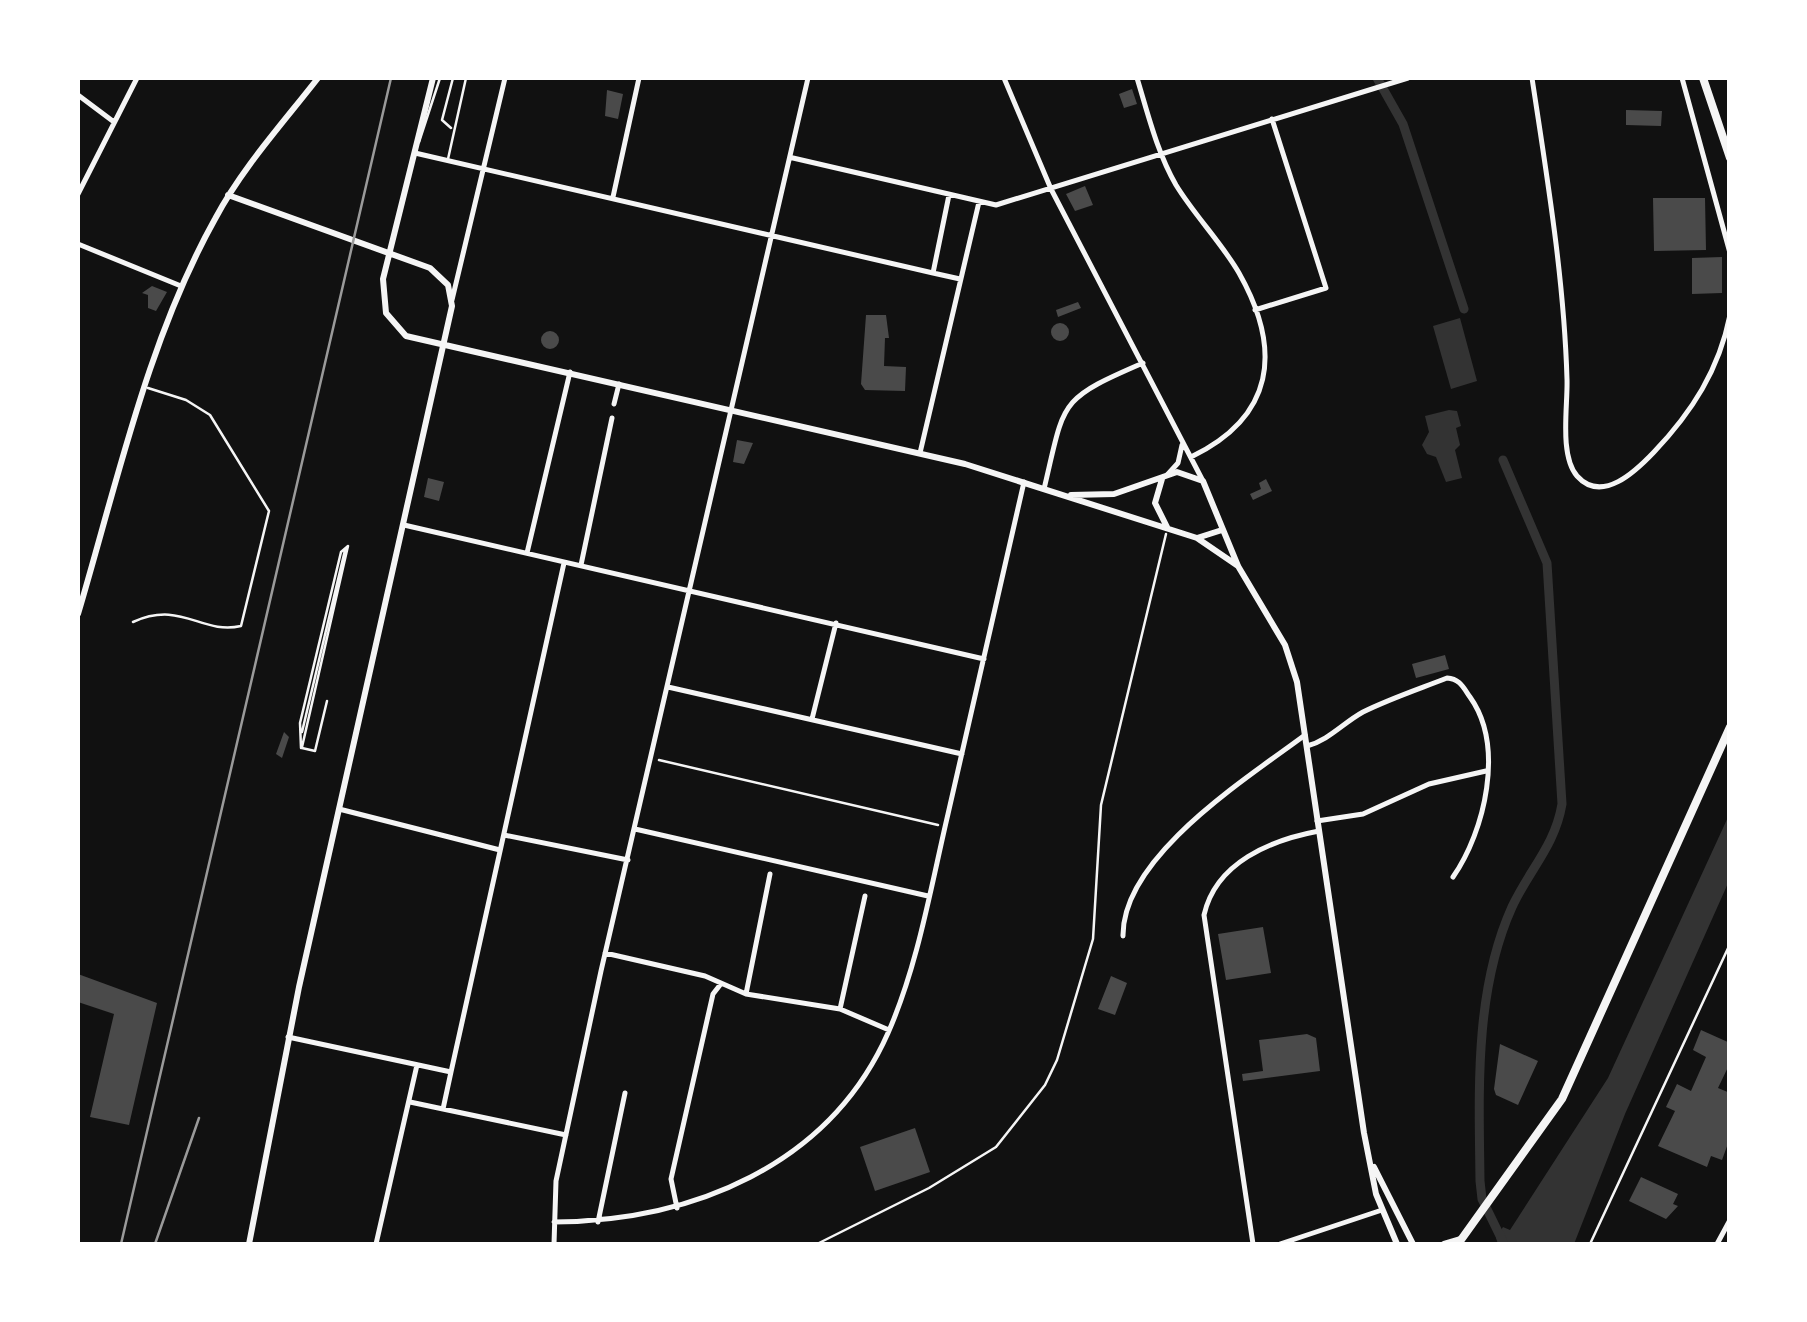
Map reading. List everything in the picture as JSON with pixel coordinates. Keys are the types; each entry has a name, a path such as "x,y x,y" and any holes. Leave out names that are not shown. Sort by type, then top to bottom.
{"main road":[{"path":"78,614 147,388 184,287 228,196 318,78"},
{"path":"437,78 384,274 384,306 396,328 413,338 920,453 1024,482 1197,538 1238,566"},
{"path":"1703,78 1730,158"},
{"path":"228,196 430,268 444,279 452,300 288,1037 249,1244"},
{"path":"1065,494 1114,494 1168,474 1184,473 1203,480 1238,566 1285,645 1306,735 1354,1078 1382,1210 1398,1244"},
{"path":"1168,474 1155,494 1157,511 1168,528"},
{"path":"1197,538 1222,530"},
{"path":"1444,1244 1462,1241 1552,1115 1576,1072 1730,727"},
{"path":"1371,1162 1413,1244"},
{"path":"1382,1210 1393,1208"}],"street":[{"path":"78,194 137,78"},
{"path":"452,300 471,234 505,78"},
{"path":"612,197 639,78"},
{"path":"554,1244 556,1181 566,1135 808,78"},
{"path":"1004,78 1052,189 1203,480"},
{"path":"1136,78 1176,185 1240,274 1255,310 1264,367 1260,393 1237,429 1191,457"},
{"path":"792,158 979,202 1004,204 1408,78"},
{"path":"1532,78 1563,308 1569,456 1575,473 1588,484 1614,484 1647,459 1697,400 1724,346 1730,315"},
{"path":"1682,78 1730,253"},
{"path":"78,95 114,122"},
{"path":"1255,310 1326,288 1272,120"},
{"path":"414,152 774,233 960,280"},
{"path":"933,273 949,194"},
{"path":"920,453 979,202"},
{"path":"78,244 184,287"},
{"path":"1044,488 1061,418 1074,398 1143,364"},
{"path":"527,553 570,372"},
{"path":"614,404 619,384"},
{"path":"581,565 612,418"},
{"path":"1168,474 1178,463 1182,442"},
{"path":"554,1222 598,1222 678,1208 753,1178 796,1150 873,1064 890,1030 928,896 1024,482"},
{"path":"404,525 984,658"},
{"path":"443,1109 564,562"},
{"path":"812,719 836,623"},
{"path":"1307,746 1323,741 1360,714 1455,679 1478,708 1487,741 1487,771 1478,824 1453,877"},
{"path":"668,687 962,754"},
{"path":"1123,936 1128,912 1154,864 1188,823 1306,735"},
{"path":"1317,821 1380,809 1429,784 1487,771"},
{"path":"339,810 500,850"},
{"path":"635,829 928,896"},
{"path":"1253,1244 1204,915 1215,887 1235,866 1276,840 1319,830"},
{"path":"504,835 628,860"},
{"path":"746,994 770,874"},
{"path":"840,1009 865,896"},
{"path":"606,953 705,976 746,994 840,1009 890,1030"},
{"path":"678,1208 671,1179 713,994 720,985"},
{"path":"288,1037 452,1072"},
{"path":"376,1244 417,1065"},
{"path":"598,1222 624,1093"},
{"path":"410,1102 566,1135"},
{"path":"1280,1244 1382,1210"},
{"path":"1717,1244 1730,1220"}],"lane":[{"path":"453,128 442,120 454,78"},
{"path":"448,160 466,78"},
{"path":"133,622 167,611 228,627 241,626 270,512 210,415 186,400 147,388"},
{"path":"348,546 332,630 301,748 300,723 342,552 348,546"},
{"path":"301,748 315,750 327,701"},
{"path":"1590,1244 1730,944"}],"path":[{"path":"817,1244 929,1188 996,1147 1044,1084 1057,1060 1093,939 1101,805 1168,528"},
{"path":"652,758 945,826"}],"shaded area":[{"path":"1460,318 1477,381 1451,389 1433,326"},
{"path":"1457,411 1461,426 1456,428 1460,445 1455,450 1462,478 1446,482 1436,457 1427,454 1422,445 1429,432 1425,416"},
{"path":"1729,815 1729,881 1625,1114 1574,1244 1498,1244 1496,1238 1503,1227 1510,1230 1608,1078"}],"building":[{"path":"1132,89 1137,104 1124,108 1119,94"},
{"path":"607,90 623,94 618,119 605,116"},
{"path":"1626,110 1662,111 1661,126 1626,125"},
{"path":"1085,186 1093,205 1075,211 1066,194"},
{"path":"1653,198 1705,198 1706,250 1654,251"},
{"path":"1722,257 1722,293 1692,294 1692,258"},
{"path":"152,286 167,292 156,311 148,308 148,295 142,293"},
{"path":"1078,302 1081,308 1058,317 1056,310"},
{"path":"866,315 886,315 889,338 885,338 884,366 906,367 905,391 865,390 861,384"},
{"path":"1060,323 1069,332 1060,341 1051,332"},
{"path":"550,331 559,340 550,349 541,340"},
{"path":"737,440 753,443 744,464 733,462"},
{"path":"428,478 444,482 439,501 424,497"},
{"path":"1266,479 1272,491 1253,500 1250,494 1261,489 1259,483"},
{"path":"1445,655 1449,669 1416,678 1412,664"},
{"path":"284,732 289,737 282,758 276,754"},
{"path":"1263,927 1271,973 1226,980 1218,934"},
{"path":"78,974 157,1003 129,1125 90,1117 114,1014 78,1002"},
{"path":"1111,976 1127,983 1115,1015 1098,1009"},
{"path":"1701,1030 1730,1043 1730,1063 1718,1088 1730,1093 1730,1138 1722,1160 1711,1156 1707,1167 1658,1146 1675,1111 1666,1107 1677,1084 1691,1091 1706,1057 1693,1050"},
{"path":"1307,1034 1316,1038 1320,1071 1243,1081 1242,1074 1263,1071 1259,1040"},
{"path":"1500,1044 1538,1061 1518,1105 1496,1095 1494,1089"},
{"path":"915,1128 930,1172 875,1191 860,1147"},
{"path":"1641,1177 1678,1194 1673,1204 1678,1206 1666,1219 1629,1201"}],"waterway":[{"path":"1377,78 1403,124 1464,309"},
{"path":"1503,460 1547,563 1562,804 1554,833 1512,907 1500,939 1485,1007 1480,1181 1482,1199 1504,1244"}],"railway":[{"path":"121,1244 391,78"},
{"path":"155,1244 199,1118"}]}
